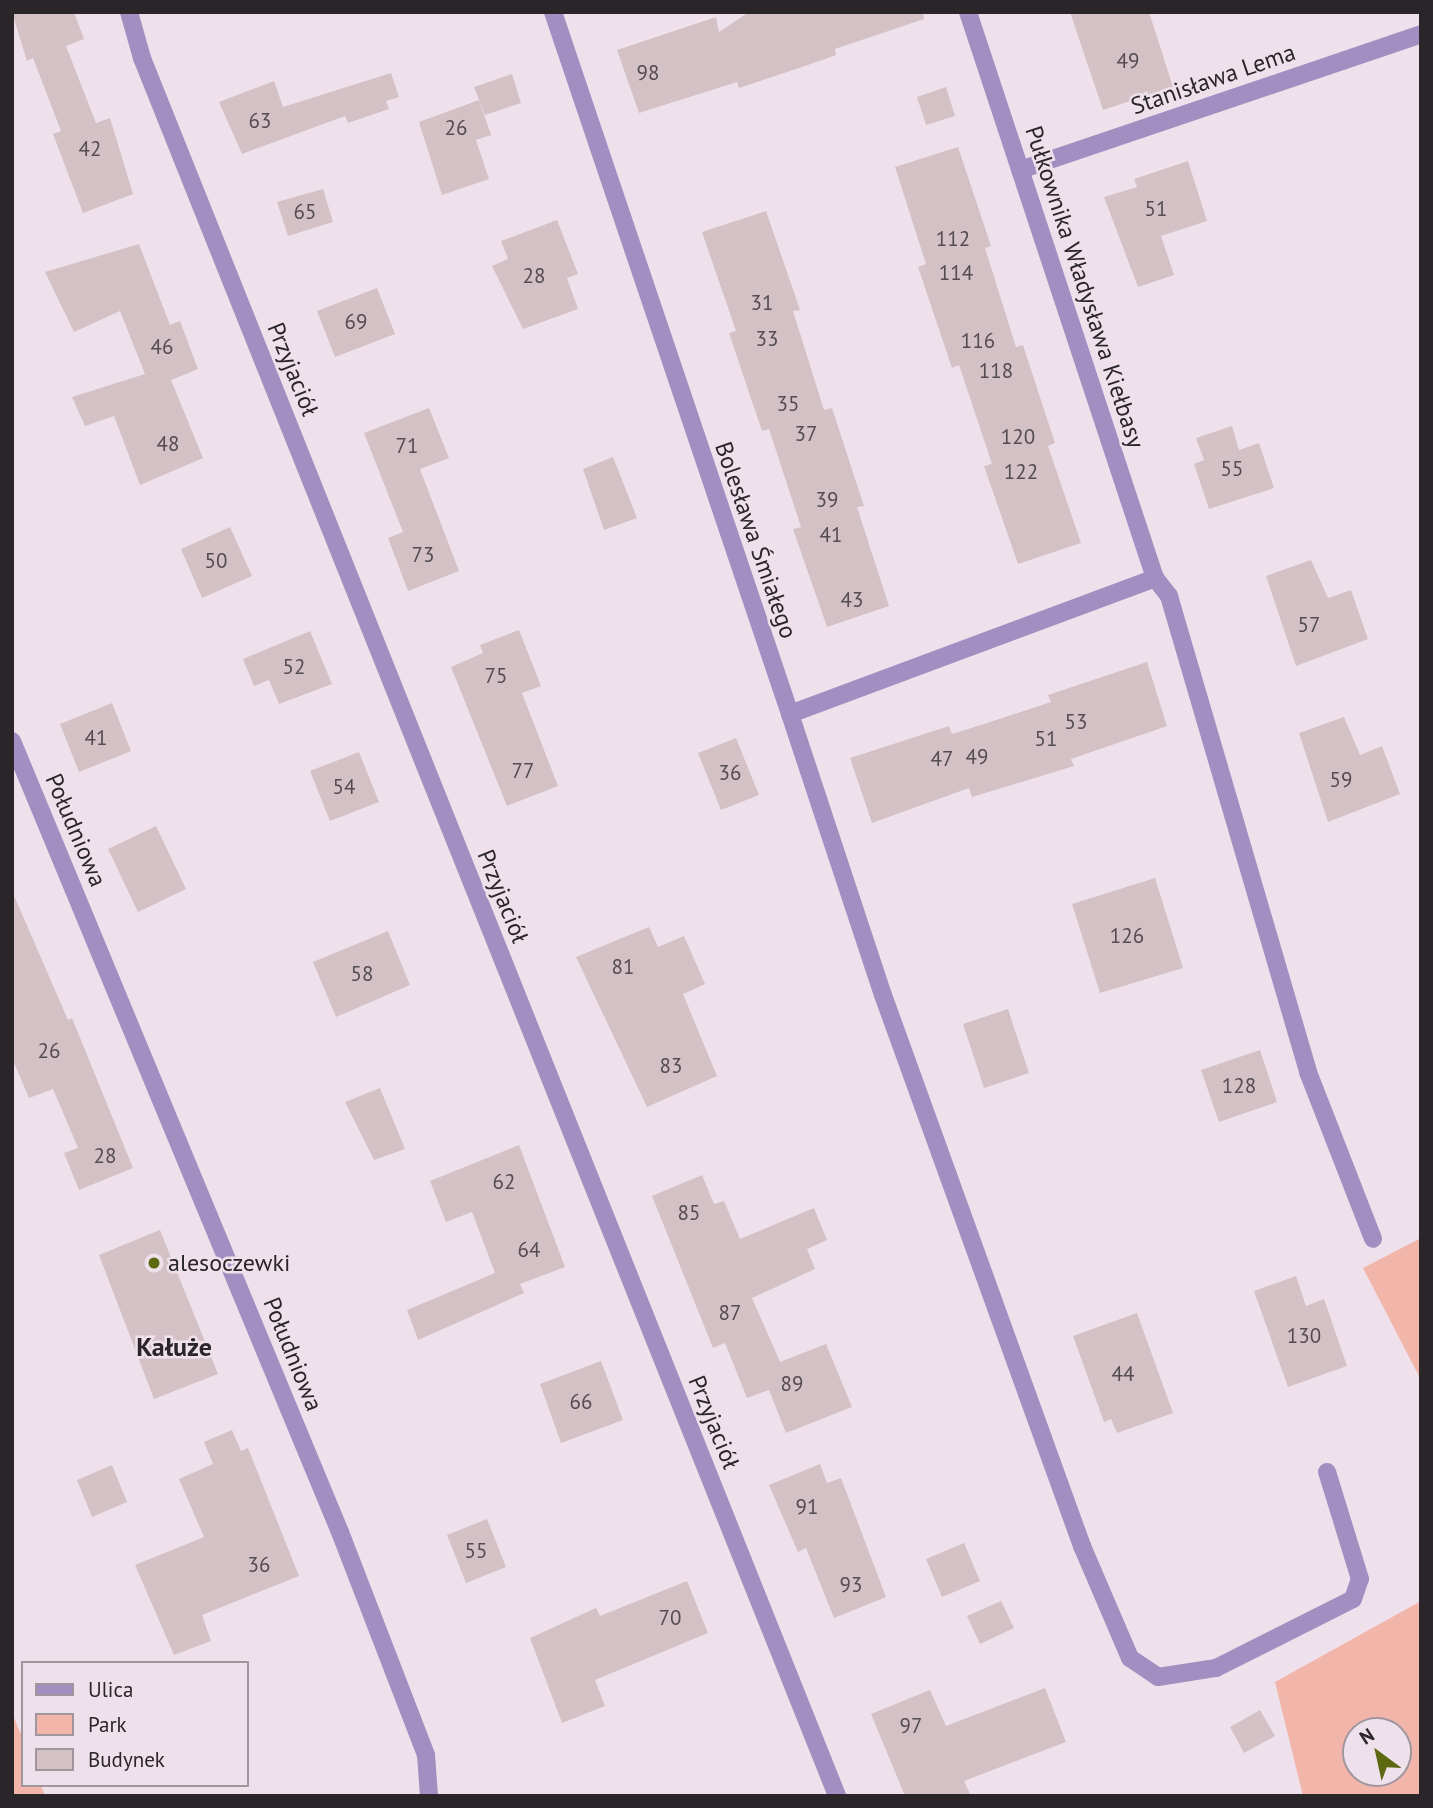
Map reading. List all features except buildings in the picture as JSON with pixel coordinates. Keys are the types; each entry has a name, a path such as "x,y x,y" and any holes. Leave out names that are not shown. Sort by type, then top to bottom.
{"street":[{"name":"Przyjaciół","path":"129,12 142,58 837,1796"},
{"name":"Bolesława Śmiałego","path":"553,12 883,995 1082,1546 1129,1658 1158,1677 1216,1668 1353,1599 1360,1579 1327,1472"},
{"name":"Pułkownika Władysława Kiełbasy","path":"968,12 1155,578 1169,596 1308,1072 1373,1239"},
{"name":"Stanisława Lema","path":"1020,170 1421,34"},
{"path":"790,714 1155,578"},
{"name":"Południowa","path":"12,741 340,1532 426,1755 429,1796"}],"green space":[{"path":"1421,1238 1421,1380 1363,1268"},
{"path":"1421,1601 1421,1796 1303,1796 1275,1682"},
{"path":"12,1713 21,1734 21,1787 42,1787 45,1796 12,1796"}],"place":[{"name":"alesoczewki","path":"154,1263"}],"district":[{"name":"Kałuże","path":"174,1347"}]}
